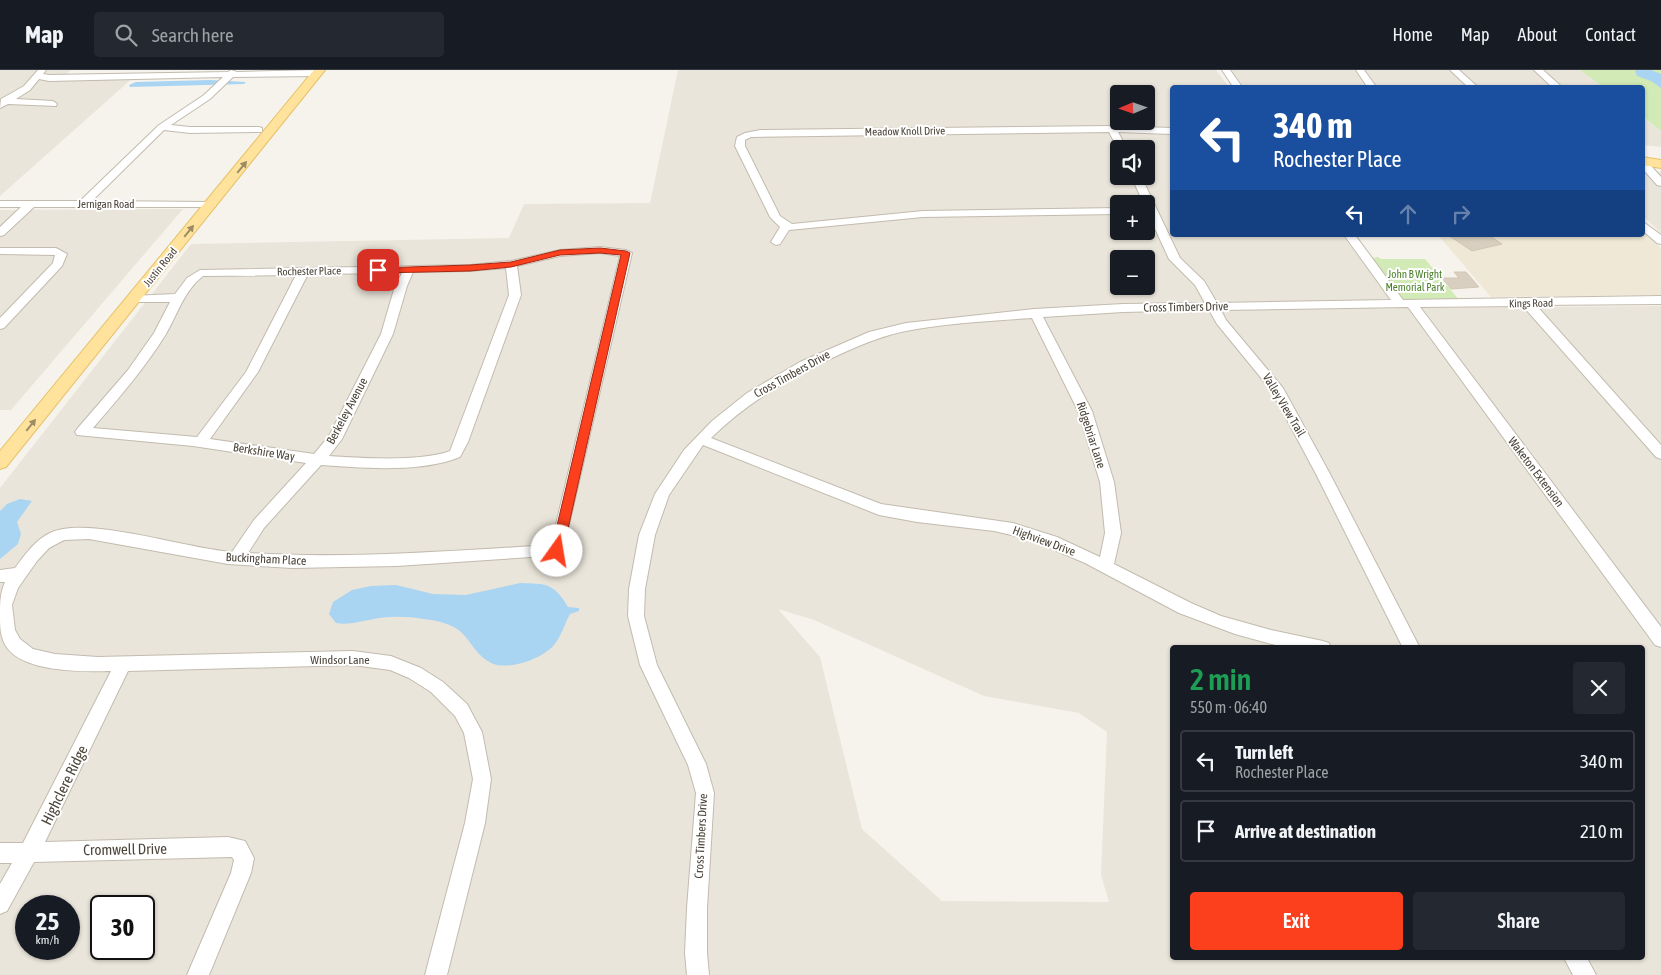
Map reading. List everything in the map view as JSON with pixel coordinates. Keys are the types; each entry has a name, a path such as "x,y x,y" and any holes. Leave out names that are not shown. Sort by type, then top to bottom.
{"main road":[{"name":"Justin Road","path":"0,463 135,298 259,130 314,72"},
{"name":"Justin Road","path":"0,443 204,205 314,72"},
{"path":"1645,153 1661,155"},
{"path":"1645,161 1661,164"}],"street":[{"path":"2,102 27,88 40,73 206,70"},
{"path":"1226,70 1237,85"},
{"path":"1360,70 1371,85"},
{"path":"1454,70 1472,85"},
{"path":"1538,70 1556,85"},
{"path":"40,73 49,78 228,77 314,72"},
{"path":"83,204 162,128 207,97 228,77"},
{"path":"2,102 53,104"},
{"path":"162,128 259,130"},
{"name":"Meadow Knoll Drive","path":"786,226 775,217 740,146 740,139 748,135 760,133 1110,129"},
{"name":"Meadow Knoll Drive","path":"1142,130 1170,131"},
{"path":"1645,164 1661,183"},
{"name":"Jernigan Road","path":"0,204 204,205"},
{"path":"0,233 31,204"},
{"path":"776,242 786,226 923,214 1110,211"},
{"name":"Valley View Trail","path":"1155,222 1176,259 1200,283 1221,320 1276,388 1323,474 1410,645"},
{"path":"1645,227 1661,241"},
{"name":"Waketon Extension","path":"1350,237 1406,304 1661,640"},
{"name":"Rochester Place","path":"179,298 191,280 200,272 408,270 511,264 560,252 600,250 626,253 557,551"},
{"path":"0,252 56,251 61,254 58,264 0,325"},
{"name":"Berkshire Way","path":"179,298 160,333 134,373 82,432 200,442 318,460 357,463 430,461 454,454 461,442 514,295 511,264"},
{"name":"Berkeley Avenue","path":"236,558 259,524 335,439 387,334 401,286 408,270"},
{"path":"200,442 247,382 267,346 290,293 304,271"},
{"path":"135,298 179,298"},
{"name":"Kings Road","path":"1406,304 1661,300"},
{"path":"1527,303 1661,454"},
{"name":"Cross Timbers Drive","path":"698,975 696,954 697,908 705,793 697,764 649,666 636,616 637,589 642,556 654,513 662,494 679,467 702,439 745,402 774,381 847,344 873,334 906,327 1034,313 1123,308 1406,304"},
{"name":"Ridgebriar Lane","path":"1034,313 1085,411 1106,482 1113,534 1106,567"},
{"name":"Highview Drive","path":"702,439 880,510 906,516 1001,526 1031,534 1106,567 1187,609 1232,625 1309,645"},
{"name":"Buckingham Place","path":"3,595 44,544 63,534 89,534 236,558 292,562 397,560 557,551"},
{"path":"0,576 18,574"},
{"name":"Windsor Lane","path":"3,595 7,630 14,644 29,655 55,661 122,664 374,659 391,663 437,686 461,710 473,732 482,779 475,823 436,975"},
{"name":"Highclere Ridge","path":"0,904 31,851 122,664"},
{"name":"Cromwell Drive","path":"0,853 238,848 244,858 241,873 198,975"},
{"path":"1577,960 1584,975"}],"shaded area":[{"path":"0,70 71,70 64,76 135,76 0,196"},
{"path":"678,70 1216,70 1227,85 1170,85 1170,237 1344,237 1398,308 1661,306 1661,975 0,975 0,488 191,244 509,238 524,204 650,203","holes":["778,609 814,620 984,696 1079,713 1107,732 1101,875 1109,902 942,901 862,829 820,657"]},
{"path":"1231,70 1580,70 1600,85 1243,85"},
{"path":"1645,119 1661,131 1661,147 1645,145"},
{"path":"1645,171 1661,172 1661,233 1645,218"},
{"path":"183,209 11,410 0,410 0,210"},
{"path":"1645,233 1661,248 1661,295 1491,297 1440,237 1645,237"}],"green space":[{"path":"1580,70 1661,70 1661,131 1645,119 1645,85 1600,85"},
{"name":"John B Wright Memorial Park","path":"1378,257 1381,259 1425,259 1460,301 1403,300 1372,258"}],"water":[{"path":"1651,70 1661,74 1661,88 1651,81 1637,76 1635,71"},
{"path":"210,80 246,82 244,84 130,87 129,85 136,82"},
{"path":"20,499 32,501 17,522 21,534 18,544 0,559 0,511 7,504"},
{"path":"520,583 548,586 558,593 568,607 579,608 579,611 570,614 559,638 549,650 533,659 515,665 506,666 491,663 478,653 459,630 439,621 396,617 341,624 336,623 329,614 333,602 352,590 371,586 396,585 433,594 466,595"}],"building":[{"path":"1451,237 1492,237 1502,244 1472,251"},
{"path":"1454,272 1466,272 1479,287 1451,289 1442,278 1459,278"}],"route":[{"path":"378,270 470,268 511,264 560,252 600,250 626,253 557,551"}]}
